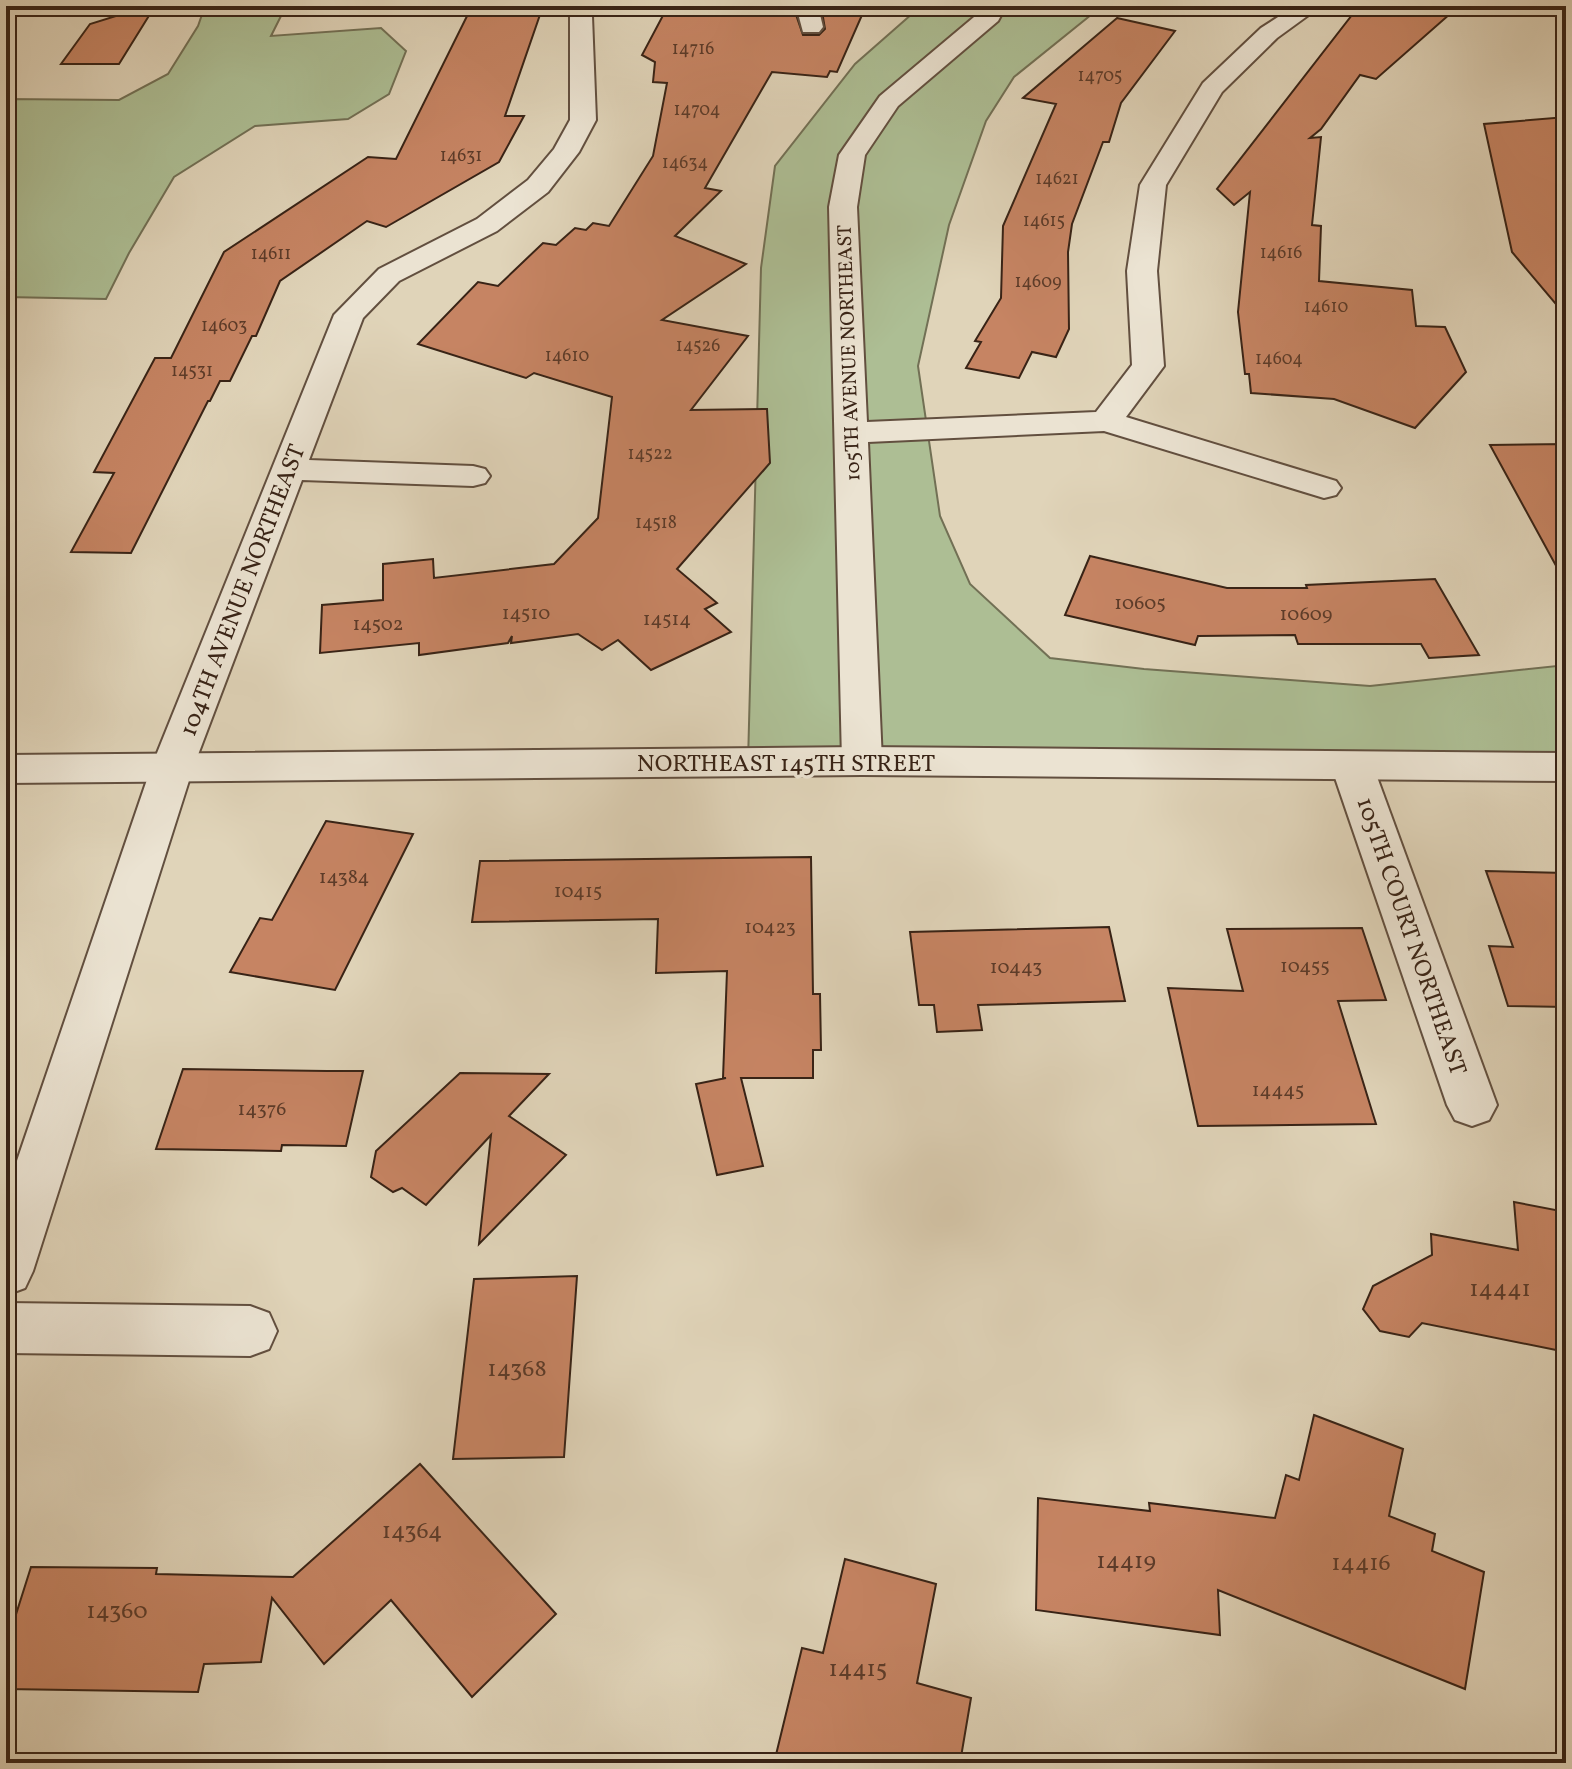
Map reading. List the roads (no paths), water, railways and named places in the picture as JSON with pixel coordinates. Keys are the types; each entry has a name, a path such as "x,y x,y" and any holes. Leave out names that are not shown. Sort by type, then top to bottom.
{"street":[{"path":"6,10 24,6"},
{"name":"104TH AVENUE NORTHEAST","path":"6,1271 172,768 349,315 389,275 487,225 538,186 566,152 583,120 581,16 586,6"},
{"name":"105TH AVENUE NORTHEAST","path":"862,761 843,207 852,155 889,101 990,16 995,6"},
{"path":"1106,421 1148,366 1142,271 1153,185 1212,88 1269,33 1310,6"},
{"path":"851,433 1106,421 1324,488"},
{"path":"289,469 473,476"},
{"name":"NORTHEAST 145TH STREET","path":"6,769 862,761 1566,767"},
{"name":"105TH COURT NORTHEAST","path":"1352,766 1472,1105"},
{"path":"6,1328 250,1331"}]}
